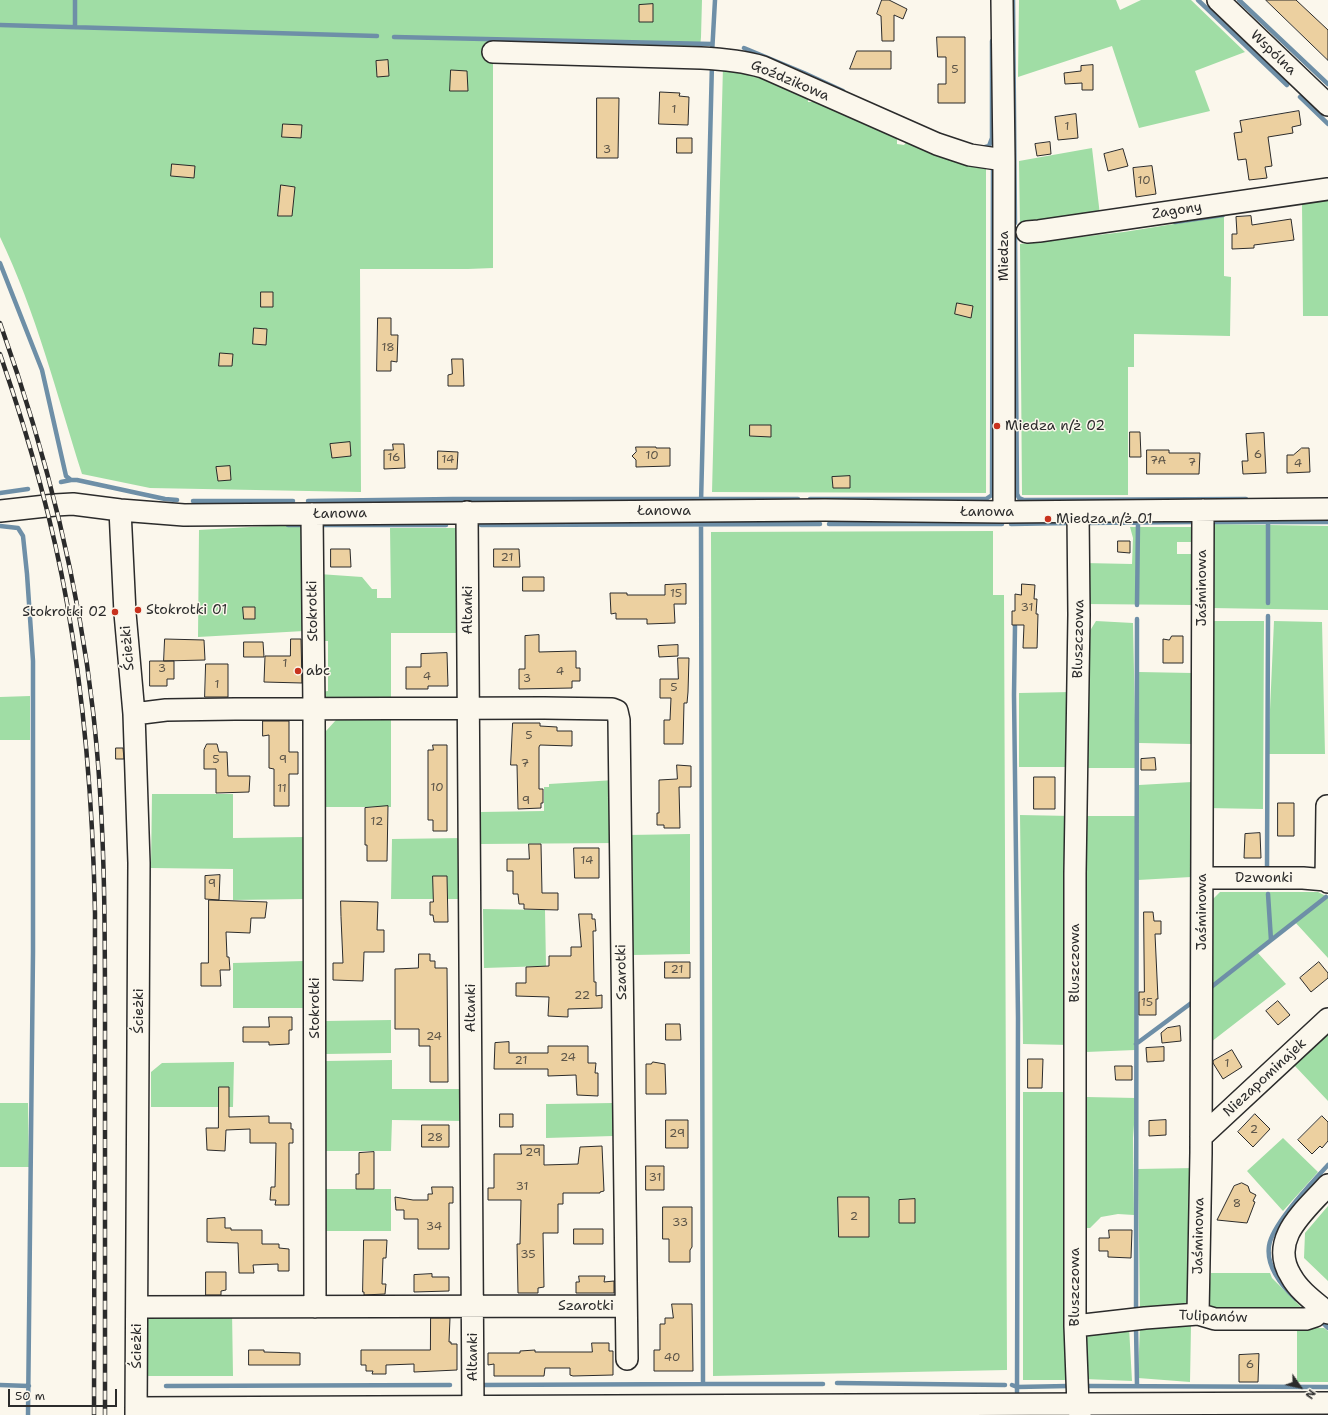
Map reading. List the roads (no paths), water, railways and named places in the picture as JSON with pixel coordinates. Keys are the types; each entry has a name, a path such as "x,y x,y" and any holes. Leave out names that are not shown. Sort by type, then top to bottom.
{"street":[{"name":"Miedza","path":"1002,0 1004,160 1004,512"},
{"name":"Wspólna","path":"1218,0 1328,105"},
{"name":"Goździkowa","path":"493,52 710,58 749,62 937,144 970,155 1004,160"},
{"name":"Zagony","path":"1026,232 1124,220 1328,189"},
{"name":"Łanowa","path":"0,511 73,504 120,510 184,515 811,510 1078,512 1328,509"},
{"name":"Ścieżki","path":"120,510 125,613 134,714 139,863 136,1412"},
{"name":"Jaśminowa","path":"1198,1314 1201,1137 1202,510"},
{"name":"Altanki","path":"464,1409 472,1307 468,512"},
{"name":"Bluszczowa","path":"1078,512 1079,615 1075,873 1075,1326 1079,1410"},
{"name":"Stokrotki","path":"312,514 316,1307"},
{"path":"134,714 166,710 469,708"},
{"name":"Szarotki","path":"469,708 612,709 617,711 619,720 627,1359"},
{"name":"Dzwonki","path":"1202,878 1303,878 1327,881 1326,806"},
{"name":"Niezapominajek","path":"1201,1137 1328,1019"},
{"path":"1326,1311 1303,1291 1291,1277 1283,1259 1286,1237 1297,1219 1328,1185"},
{"name":"Szarotki","path":"472,1307 626,1306"},
{"name":"Ścieżki","path":"137,1307 316,1307"},
{"path":"316,1307 472,1307"},
{"name":"Tulipanów","path":"1075,1326 1198,1314 1215,1319 1306,1319 1326,1311"},
{"path":"136,1412 464,1409 617,1411 1079,1410 1192,1409 1328,1403"}],"waterway":[{"path":"75,0 75,27"},
{"path":"712,54 715,0"},
{"path":"1013,0 1015,223"},
{"path":"1198,0 1287,85"},
{"path":"1239,0 1328,84"},
{"path":"0,25 377,36"},
{"path":"394,37 712,44"},
{"path":"982,148 989,146 992,138 992,41"},
{"path":"744,48 843,91"},
{"path":"701,503 712,63"},
{"path":"1300,97 1328,124"},
{"path":"810,499 986,499 992,495 993,170"},
{"path":"1175,222 1223,215"},
{"path":"1015,234 1017,494 1019,498 1024,500 1246,499"},
{"path":"0,263 42,370 66,476 71,480 165,499 177,500"},
{"path":"61,482 71,480"},
{"path":"0,493 28,489"},
{"path":"308,501 453,499 798,499"},
{"path":"193,501 293,501"},
{"path":"1084,523 1194,522"},
{"path":"1211,522 1328,522"},
{"path":"1268,522 1268,603"},
{"path":"701,523 703,1384 823,1384"},
{"path":"1011,524 1070,523"},
{"path":"1137,605 1138,523"},
{"path":"481,525 820,524"},
{"path":"829,524 1002,524"},
{"path":"288,525 302,525"},
{"path":"321,525 446,525"},
{"path":"0,526 18,528 23,536 33,661 33,952 28,1415"},
{"path":"1267,869 1268,616"},
{"path":"1136,1311 1137,619"},
{"path":"1015,626 1014,695 1018,1018 1017,1392"},
{"path":"1268,894 1271,940"},
{"path":"1210,988 1326,897"},
{"path":"1136,1044 1194,1001"},
{"path":"1296,1299 1276,1276 1270,1261 1269,1246 1277,1227 1285,1215 1328,1165"},
{"path":"1322,1322 1328,1328"},
{"path":"1136,1326 1137,1386"},
{"path":"837,1383 1005,1385"},
{"path":"481,1385 703,1384"},
{"path":"0,1385 29,1386"},
{"path":"166,1386 450,1385"},
{"path":"1012,1385 1017,1387 1068,1386"},
{"path":"1089,1386 1328,1387"}],"railway":[{"path":"0,323 31,418 58,515 69,563 87,662 93,711 103,840 105,925 105,1415"},
{"path":"0,354 20,415 47,508 61,571 79,680 87,757 95,913 94,1415"}],"place":[{"name":"Miedza n/ż 02","path":"997,426"},
{"name":"Miedza n/ż 01","path":"1048,519"},
{"name":"Stokrotki 01","path":"138,610"},
{"name":"Stokrotki 02","path":"115,612"},
{"name":"abc","path":"298,671"}]}
